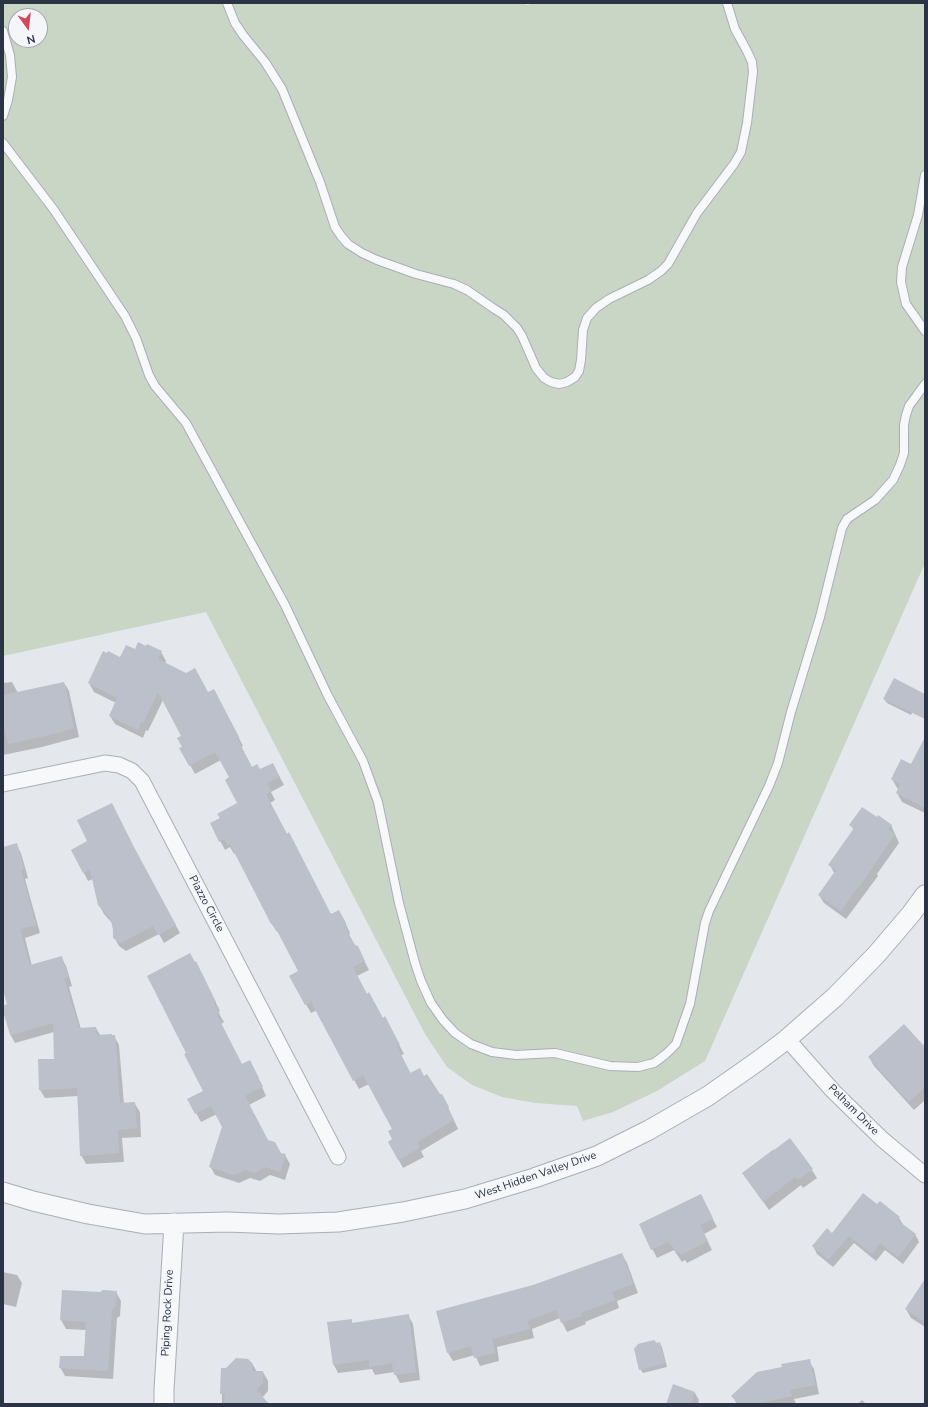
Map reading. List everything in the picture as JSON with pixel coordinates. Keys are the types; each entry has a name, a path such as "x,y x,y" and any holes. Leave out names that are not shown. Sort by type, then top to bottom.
{"street":[{"name":"Piazzo Circle","path":"3,784 104,763 119,765 132,771 142,781 338,1157"},
{"name":"West Hidden Valley Drive","path":"3,1192 88,1214 145,1224 227,1222 279,1224 338,1222 403,1212 465,1199 534,1178 597,1156 649,1130 708,1096 758,1061 787,1039 835,997 876,954 911,914 925,895"},
{"name":"Pelham Drive","path":"787,1039 833,1091 882,1139 925,1175"},
{"name":"Piping Rock Drive","path":"164,1404 174,1223"}],"lane":[{"path":"227,3 235,23 265,62 282,90 318,177 335,226 348,244 377,260 416,274 454,284 467,290 504,316 518,328 536,368 544,378 559,384 567,382 575,377 579,371 583,330 587,318 596,308 609,299 648,280 668,264 697,213 730,170 741,152 746,129 753,72 752,62 735,29 727,3"},
{"path":"3,31 10,55 12,77 8,100 3,116"},
{"path":"3,143 54,210 125,316 136,338 149,375 155,386 186,423 285,605 334,708 363,761 378,802 399,903 415,963 431,1003 443,1020 455,1033 471,1044 492,1052 516,1054 555,1053 610,1066 638,1067 654,1063 676,1044 690,1004 709,911 770,786 778,763 789,719 820,617 842,528 847,519 876,500 893,480 904,453 904,424 906,415 909,406 925,384"},
{"path":"925,175 918,215 902,267 901,282 906,304 925,331"}],"green space":[{"path":"3,3 519,3 528,5 531,3 925,3 925,563 705,1061 657,1091 613,1112 583,1121 577,1106 535,1103 502,1097 472,1085 447,1067 425,1034 206,612 3,656"}],"building":[{"path":"138,642 146,646 147,644 162,651 158,659 186,673 195,668 208,692 214,689 239,737 237,738 252,767 257,764 260,769 273,763 280,777 267,783 271,791 266,794 287,834 289,832 331,914 339,910 346,923 345,926 350,936 355,945 358,946 365,961 353,967 367,994 369,992 383,1018 385,1016 400,1045 397,1046 410,1073 420,1068 424,1076 427,1074 440,1094 442,1094 449,1107 448,1108 454,1120 417,1142 420,1148 398,1160 388,1142 392,1139 388,1131 392,1129 363,1075 353,1081 311,1002 305,1005 289,976 298,971 273,923 271,924 230,844 228,846 224,839 219,842 210,823 220,818 217,814 237,803 225,780 229,777 215,752 189,766 179,748 182,747 177,738 181,736 158,692 138,730 109,716 117,698 88,683 103,651 107,653 108,651 120,657 126,645 135,649"},
{"path":"894,678 925,694 925,719 883,699"},
{"path":"64,682 74,728 62,731 63,732 8,744 3,721 3,695"},
{"path":"925,737 925,808 896,793 900,784 891,779 901,759 911,764"},
{"path":"112,803 176,925 158,935 153,926 120,943 113,938 113,928 110,918 98,905 90,870 83,873 71,850 87,841 77,820"},
{"path":"862,807 877,817 878,815 892,825 888,829 895,834 841,911 818,895 836,870 828,865 854,828 849,825"},
{"path":"17,843 24,869 21,870 36,925 20,929 30,965 62,956 68,977 64,978 79,1028 96,1027 97,1035 115,1035 120,1103 135,1102 137,1128 118,1130 119,1153 80,1156 77,1088 39,1090 38,1059 54,1059 53,1023 10,1035 3,1011 3,1006 7,1004 3,990 3,847"},
{"path":"190,953 195,962 196,961 216,1002 214,1003 220,1014 217,1015 242,1064 250,1060 259,1078 262,1087 245,1096 268,1140 275,1142 281,1153 286,1154 280,1172 265,1167 255,1173 245,1170 234,1175 209,1167 222,1127 211,1106 195,1114 187,1099 203,1091 184,1054 186,1053 147,976"},
{"path":"904,1024 925,1047 925,1087 909,1102 868,1057"},
{"path":"790,1138 813,1169 798,1180 795,1177 763,1202 742,1173"},
{"path":"863,1193 877,1204 880,1201 900,1217 897,1220 916,1234 898,1257 880,1243 872,1254 849,1236 828,1260 812,1246 827,1228 832,1233"},
{"path":"701,1194 713,1218 700,1225 708,1241 681,1255 680,1252 676,1254 672,1245 670,1246 668,1242 651,1250 639,1224"},
{"path":"622,1253 633,1284 612,1292 615,1300 581,1313 582,1316 561,1323 556,1310 527,1321 530,1329 492,1339 495,1353 474,1358 471,1346 447,1353 436,1311 533,1285"},
{"path":"925,1279 925,1322 905,1309"},
{"path":"62,1290 100,1292 103,1290 117,1291 115,1307 112,1310 108,1371 59,1368 60,1356 84,1356 86,1322 60,1320"},
{"path":"409,1314 416,1372 394,1375 392,1363 369,1367 369,1360 333,1365 327,1322 352,1319 352,1323"},
{"path":"654,1340 657,1343 660,1342 665,1363 639,1370 634,1349 638,1344"},
{"path":"236,1358 248,1359 252,1363 252,1371 263,1371 263,1382 257,1390 269,1404 224,1404 225,1394 220,1394 221,1368 226,1368"},
{"path":"810,1359 815,1385 790,1390 792,1396 754,1404 739,1404 731,1396 757,1372 782,1367 781,1364"},
{"path":"673,1384 695,1392 691,1404 666,1404"}]}
